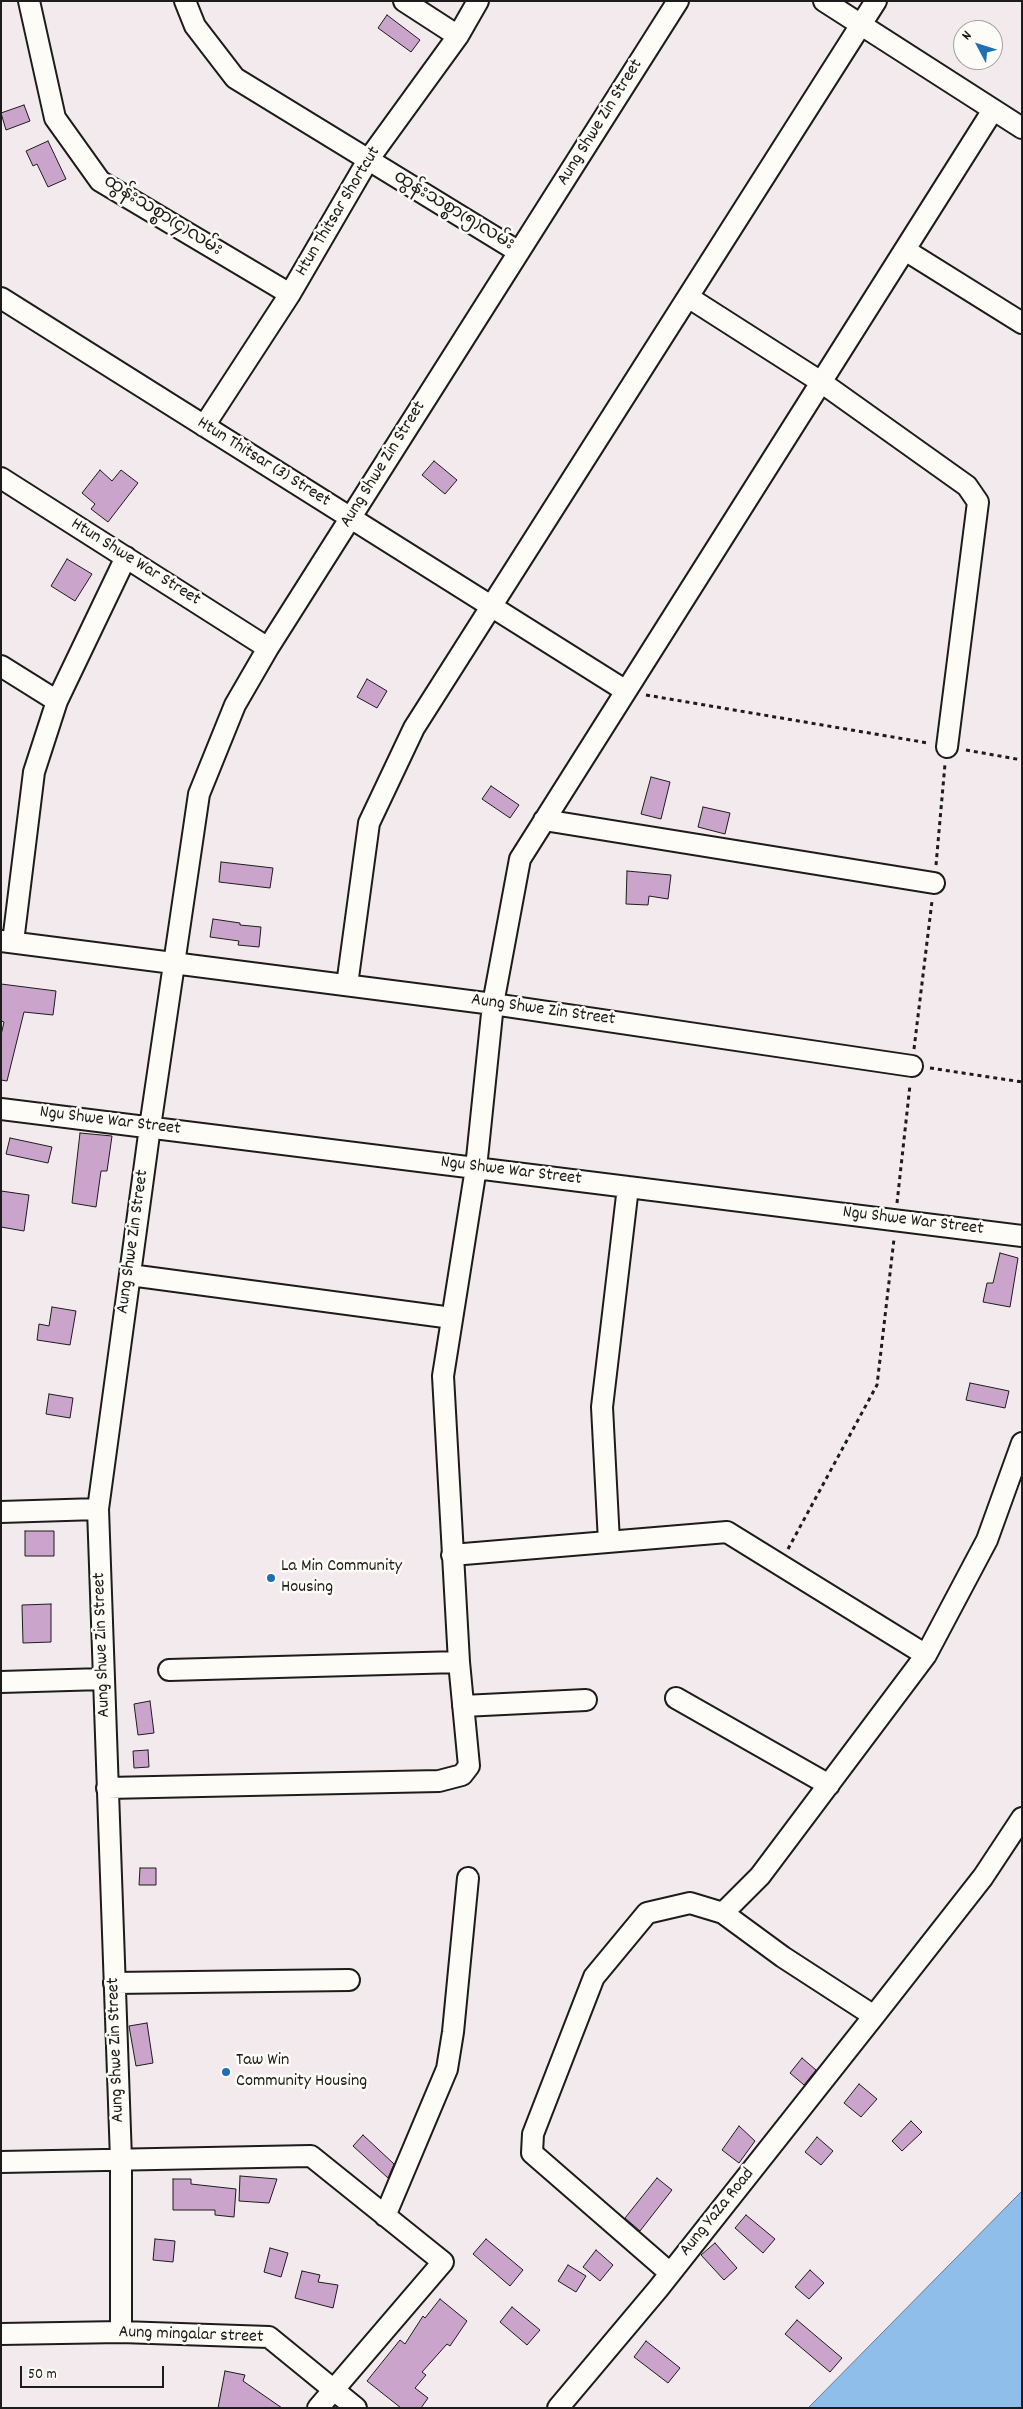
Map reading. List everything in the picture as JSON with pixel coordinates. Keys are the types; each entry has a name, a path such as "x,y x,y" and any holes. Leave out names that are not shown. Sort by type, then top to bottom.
{"street":[{"name":"ထွန်းသစ္စာ(၄)လမ်း","path":"28,1 54,118 100,181 290,294"},
{"name":"ထွန်းသစ္စာ(၅)လမ်း","path":"185,1 195,26 236,78 519,252"},
{"path":"404,1 458,36"},
{"name":"Htun Thitsar Shortcut","path":"204,426 290,294 368,160 458,36 478,1"},
{"name":"Aung Shwe Zin Street","path":"121,2332 121,2159 98,1509 173,962 199,794 235,705 268,648 678,1"},
{"path":"824,1 1022,128"},
{"path":"347,985 369,823 414,728 876,1"},
{"path":"108,1788 439,1781 462,1775 469,1766 458,1662 443,1376 476,1168 493,1004 520,859 993,110"},
{"path":"905,250 1022,323"},
{"path":"688,297 821,382 967,486 978,502 947,746"},
{"name":"Htun Thitsar (3) Street","path":"1,298 626,691"},
{"name":"Htun Shwe War Street","path":"1,478 268,648"},
{"path":"7,941 34,772 57,701 126,557"},
{"path":"1,666 57,701"},
{"path":"544,820 934,883"},
{"name":"Aung Shwe Zin Street","path":"7,941 493,1004 912,1066"},
{"name":"Ngu Shwe War Street","path":"1,1108 1022,1236"},
{"path":"609,1542 602,1407 628,1187"},
{"path":"130,1275 452,1318"},
{"path":"722,1913 760,1876 926,1655 987,1540 1022,1443"},
{"path":"1,1512 98,1509"},
{"path":"452,1555 727,1532 926,1655"},
{"path":"169,1670 458,1662"},
{"path":"1,1682 104,1679"},
{"path":"676,1698 829,1785"},
{"path":"463,1706 586,1700"},
{"name":"Aung YaZa Road","path":"558,2408 670,2273 874,2016 983,1876 1022,1818"},
{"path":"385,2216 447,2069 468,1878"},
{"path":"670,2273 532,2153 533,2134 594,1977 647,1913 690,1903 722,1913 783,1957 874,2016"},
{"path":"114,1983 349,1980"},
{"path":"1,2162 311,2156 443,2262 318,2408"},
{"name":"Aung mingalar street","path":"1,2334 121,2332 269,2337 356,2408"}],"path":[{"path":"626,691 1022,760"},
{"path":"780,1565 877,1385 934,883 947,746"},
{"path":"912,1066 1022,1082"}],"water":[{"path":"1022,2191 1022,2408 808,2408 812,2404"}],"building":[{"path":"387,15 420,40 411,52 378,28"},
{"path":"24,105 30,121 6,130 1,113"},
{"path":"48,141 66,179 48,187 37,164 33,166 26,151"},
{"path":"434,461 457,480 445,494 422,475"},
{"path":"100,470 112,481 121,470 138,483 108,522 91,509 95,504 82,493"},
{"path":"67,559 92,574 75,601 51,586"},
{"path":"367,679 387,691 377,708 357,697"},
{"path":"651,777 670,782 661,819 641,814"},
{"path":"491,786 519,805 510,818 482,799"},
{"path":"703,807 730,813 725,834 698,827"},
{"path":"221,862 273,868 270,888 219,882"},
{"path":"627,871 671,875 668,899 649,896 648,905 626,904"},
{"path":"213,919 261,927 259,947 238,945 239,941 210,937"},
{"path":"1,984 56,991 53,1015 24,1012 7,1081 1,1080 1,1035 4,1022 1,1021"},
{"path":"80,1133 112,1136 107,1171 101,1171 96,1207 72,1203"},
{"path":"10,1138 52,1147 48,1163 6,1154"},
{"path":"1,1191 29,1195 24,1231 1,1227"},
{"path":"1000,1253 1018,1258 1010,1307 983,1302 987,1283 993,1283"},
{"path":"52,1307 76,1311 70,1345 37,1340 39,1324 49,1326"},
{"path":"970,1383 1009,1391 1005,1408 966,1400"},
{"path":"49,1394 73,1398 70,1418 46,1414"},
{"path":"25,1531 54,1531 54,1556 25,1556"},
{"path":"51,1604 51,1642 23,1643 22,1605"},
{"path":"150,1701 154,1733 138,1735 134,1704"},
{"path":"148,1750 149,1767 134,1768 133,1751"},
{"path":"140,1868 156,1868 156,1885 139,1885"},
{"path":"147,2023 153,2063 136,2066 129,2026"},
{"path":"802,2058 816,2070 804,2085 790,2073"},
{"path":"859,2084 877,2099 861,2117 844,2103"},
{"path":"911,2121 922,2132 902,2151 892,2141"},
{"path":"739,2126 755,2141 739,2163 722,2150"},
{"path":"363,2135 394,2164 388,2178 353,2146"},
{"path":"817,2137 833,2151 821,2165 805,2152"},
{"path":"240,2176 277,2179 269,2203 239,2201"},
{"path":"657,2178 672,2190 640,2231 625,2218"},
{"path":"173,2179 191,2179 191,2184 236,2189 234,2217 215,2215 215,2210 173,2210"},
{"path":"746,2215 775,2239 763,2253 735,2228"},
{"path":"155,2239 175,2241 173,2262 153,2260"},
{"path":"486,2239 523,2270 510,2286 473,2254"},
{"path":"715,2243 737,2268 724,2280 701,2255"},
{"path":"270,2248 288,2253 281,2277 264,2272"},
{"path":"596,2250 613,2265 600,2281 583,2267"},
{"path":"568,2265 586,2276 576,2292 558,2281"},
{"path":"810,2270 824,2283 809,2299 795,2287"},
{"path":"302,2271 320,2275 318,2282 338,2285 333,2308 295,2298"},
{"path":"440,2299 467,2321 450,2346 447,2344 422,2372 426,2375 415,2388 428,2398 421,2408 401,2408 367,2381 400,2340 405,2344 423,2316 425,2318"},
{"path":"512,2307 540,2330 527,2345 500,2322"},
{"path":"797,2320 842,2358 830,2372 785,2334"},
{"path":"646,2341 680,2368 668,2383 634,2357"},
{"path":"225,2371 245,2375 243,2381 282,2408 218,2408"}],"place":[{"name":"La Min Community Housing","path":"271,1578"},
{"name":"Taw Win Community Housing","path":"226,2072"}]}
